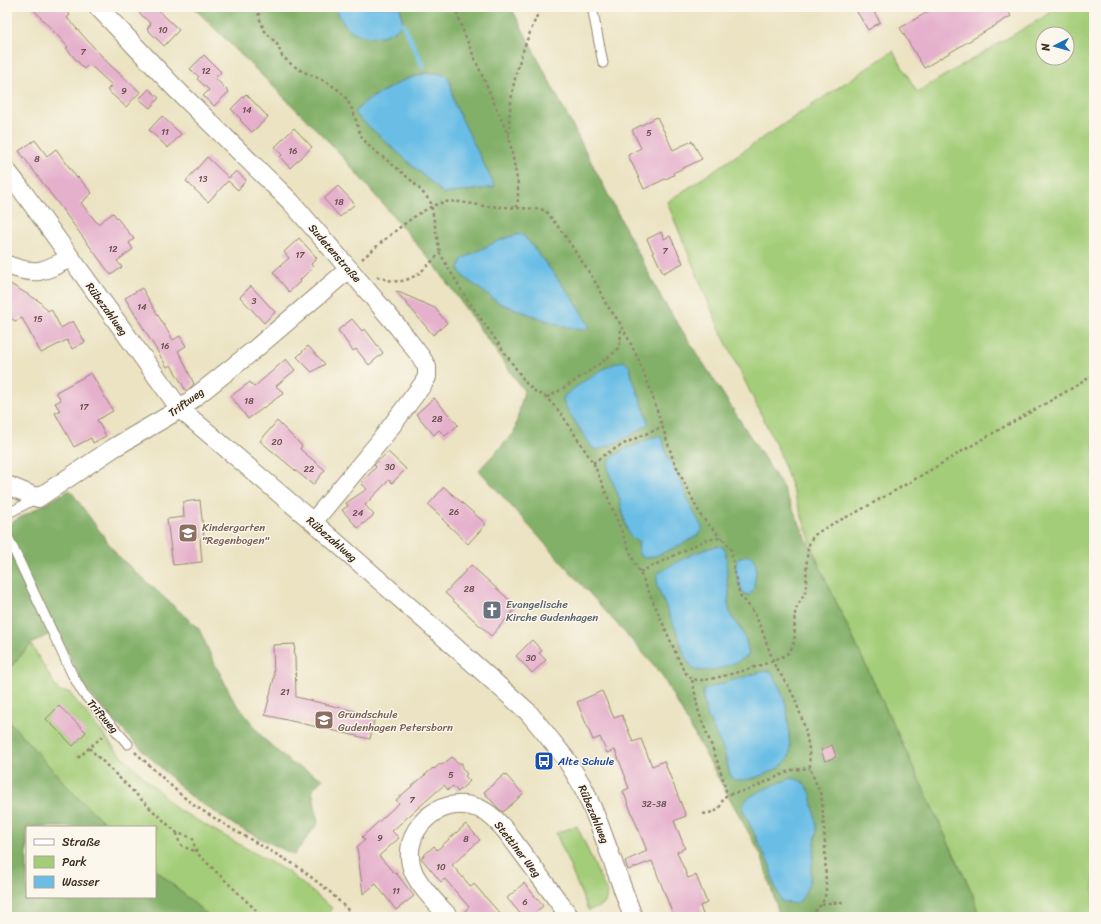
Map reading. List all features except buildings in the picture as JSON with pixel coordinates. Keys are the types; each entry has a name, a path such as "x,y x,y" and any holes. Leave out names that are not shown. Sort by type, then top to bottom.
{"street":[{"name":"Sudetenstraße","path":"98,7 174,87 291,202 398,327 427,367 428,377 423,384 380,441 313,522"},
{"name":"Rübezahlweg","path":"7,171 180,409 313,522 422,618 522,707 546,734 566,759 585,791 599,824 633,917"},
{"path":"7,265 31,272 41,271 70,258"},
{"name":"Triftweg","path":"38,498 115,447 180,409 254,350 349,269"},
{"path":"7,485 38,498"},
{"name":"Stettiner Weg","path":"449,917 417,880 411,861 410,845 417,829 427,818 437,811 447,807 461,805 478,808 496,819 570,917"}],"lane":[{"path":"592,7 603,63"},
{"path":"7,514 38,498"},
{"name":"Triftweg","path":"7,535 72,674 83,694 128,744"}],"path":[{"path":"258,7 259,17 264,30 277,44 282,56 302,71 327,82 340,91 346,98 353,111 360,134 364,140 370,147 420,188 431,203 440,253 447,266 526,383 536,392 546,397 560,412 593,463 615,517 682,668 684,672 692,679 702,680 715,678 772,661 789,652 794,642 795,614 805,592 809,544 815,534 953,458 1094,375"},
{"path":"455,7 467,42 509,137 518,184 518,200 516,207"},
{"path":"509,137 511,103 516,74 524,47 540,7"},
{"path":"349,269 414,217 441,203 451,202 545,210 563,233 597,285 606,304 622,327 639,361 650,389 673,459 701,516 731,549 734,560 734,571 740,595 755,614 772,661 795,699 805,728 809,750 810,768 822,800 826,891 825,899 822,905"},
{"path":"349,269 394,281 404,280 411,278 423,270 440,253"},
{"path":"546,397 551,396 606,360 618,349 622,327"},
{"path":"593,463 630,440 662,427"},
{"path":"640,572 706,540 717,538 722,539"},
{"path":"692,679 698,708 727,795"},
{"path":"78,758 113,728"},
{"path":"128,744 190,802 232,829 297,866 330,892 355,917"},
{"path":"89,748 177,833 193,839 196,852"},
{"path":"703,814 716,811 720,808 724,796 748,790 792,770 810,768"},
{"path":"177,833 180,844 186,849 196,852 263,917"},
{"path":"808,917 822,905 843,902"}],"green space":[{"path":"193,7 335,7 348,28 359,34 379,36 403,24 400,7 511,7 662,299 782,486 973,895 979,917 780,917 761,855 660,672 479,470 514,433 524,391 436,267 335,148","holes":["424,73 438,73 446,76 451,84 454,103 494,187 444,194 354,113 366,101 404,80","522,234 530,243 574,300 581,330 559,325 499,303 459,269 462,259 491,244","616,363 630,367 648,424 593,449 565,406 563,399 572,390","662,438 667,456 681,482 691,507 692,538 666,551 638,548 639,542 628,533 620,500 608,470 609,462 614,456","717,546 726,553 729,592 728,604 731,616 742,631 749,655 685,657 678,635 657,586 657,579 685,559","765,671 771,671 785,701 788,719 790,749 778,768 753,779 736,780 730,774 723,749 707,714 703,699 703,691 720,684","743,810 794,904 773,881 770,866"]},
{"path":"1060,7 1094,7 1094,917 979,917 973,895 820,568 779,451 719,328 667,202 893,51 917,92"},
{"path":"70,490 117,555 199,629 233,699 264,739 291,763 323,779 312,789 318,823 294,855 236,826 189,795 131,739 85,688 57,630 31,644 7,671 7,525"},
{"path":"31,644 59,692 69,692 115,749 177,809 288,872 332,908 325,917 210,917 156,870 156,826 108,826 76,796 7,719 7,671"},
{"path":"7,719 76,796 108,826 26,826 26,898 156,898 156,870 210,917 7,917"},
{"path":"577,826 607,893 605,903 598,908 588,910 556,833"}],"water":[{"path":"335,7 400,7 403,24 394,31 385,35 374,37 363,36 352,31 346,26"},
{"path":"426,73 438,73 447,76 451,84 454,103 495,187 444,194 354,113 366,101 404,80"},
{"path":"522,234 574,300 590,327 581,330 559,325 499,303 465,278 459,270 462,259 499,241"},
{"path":"624,361 630,367 648,424 630,436 617,442 603,448 596,450 593,449 565,406 563,399 565,395 593,375 609,366"},
{"path":"656,436 662,438 667,456 703,529 697,536 687,542 663,553 645,558 639,554 639,542 634,540 628,533 620,500 608,470 609,461 614,456"},
{"path":"717,546 723,547 726,553 729,592 728,604 731,616 742,631 749,655 737,662 723,667 701,671 694,670 685,657 678,635 657,586 657,574 686,557"},
{"path":"749,555 752,556 756,564 756,569 754,588 749,595 744,594 740,587 736,565 739,558"},
{"path":"765,671 771,671 781,690 785,702 788,720 790,754 781,766 766,774 749,779 735,780 730,775 723,750 706,713 703,690"},
{"path":"792,778 805,784 811,794 817,828 810,879 805,893 800,901 794,904 781,901 773,881 770,866 743,810 744,803 752,796"}],"waterway":[{"path":"403,24 423,66"}],"place":[{"name":"Kindergarten \"Regenbogen\"","path":"188,533"},
{"name":"Evangelische Kirche Gudenhagen","path":"492,610"},
{"name":"Grundschule Gudenhagen Petersborn","path":"324,720"},
{"name":"Alte Schule","path":"544,761"}]}
